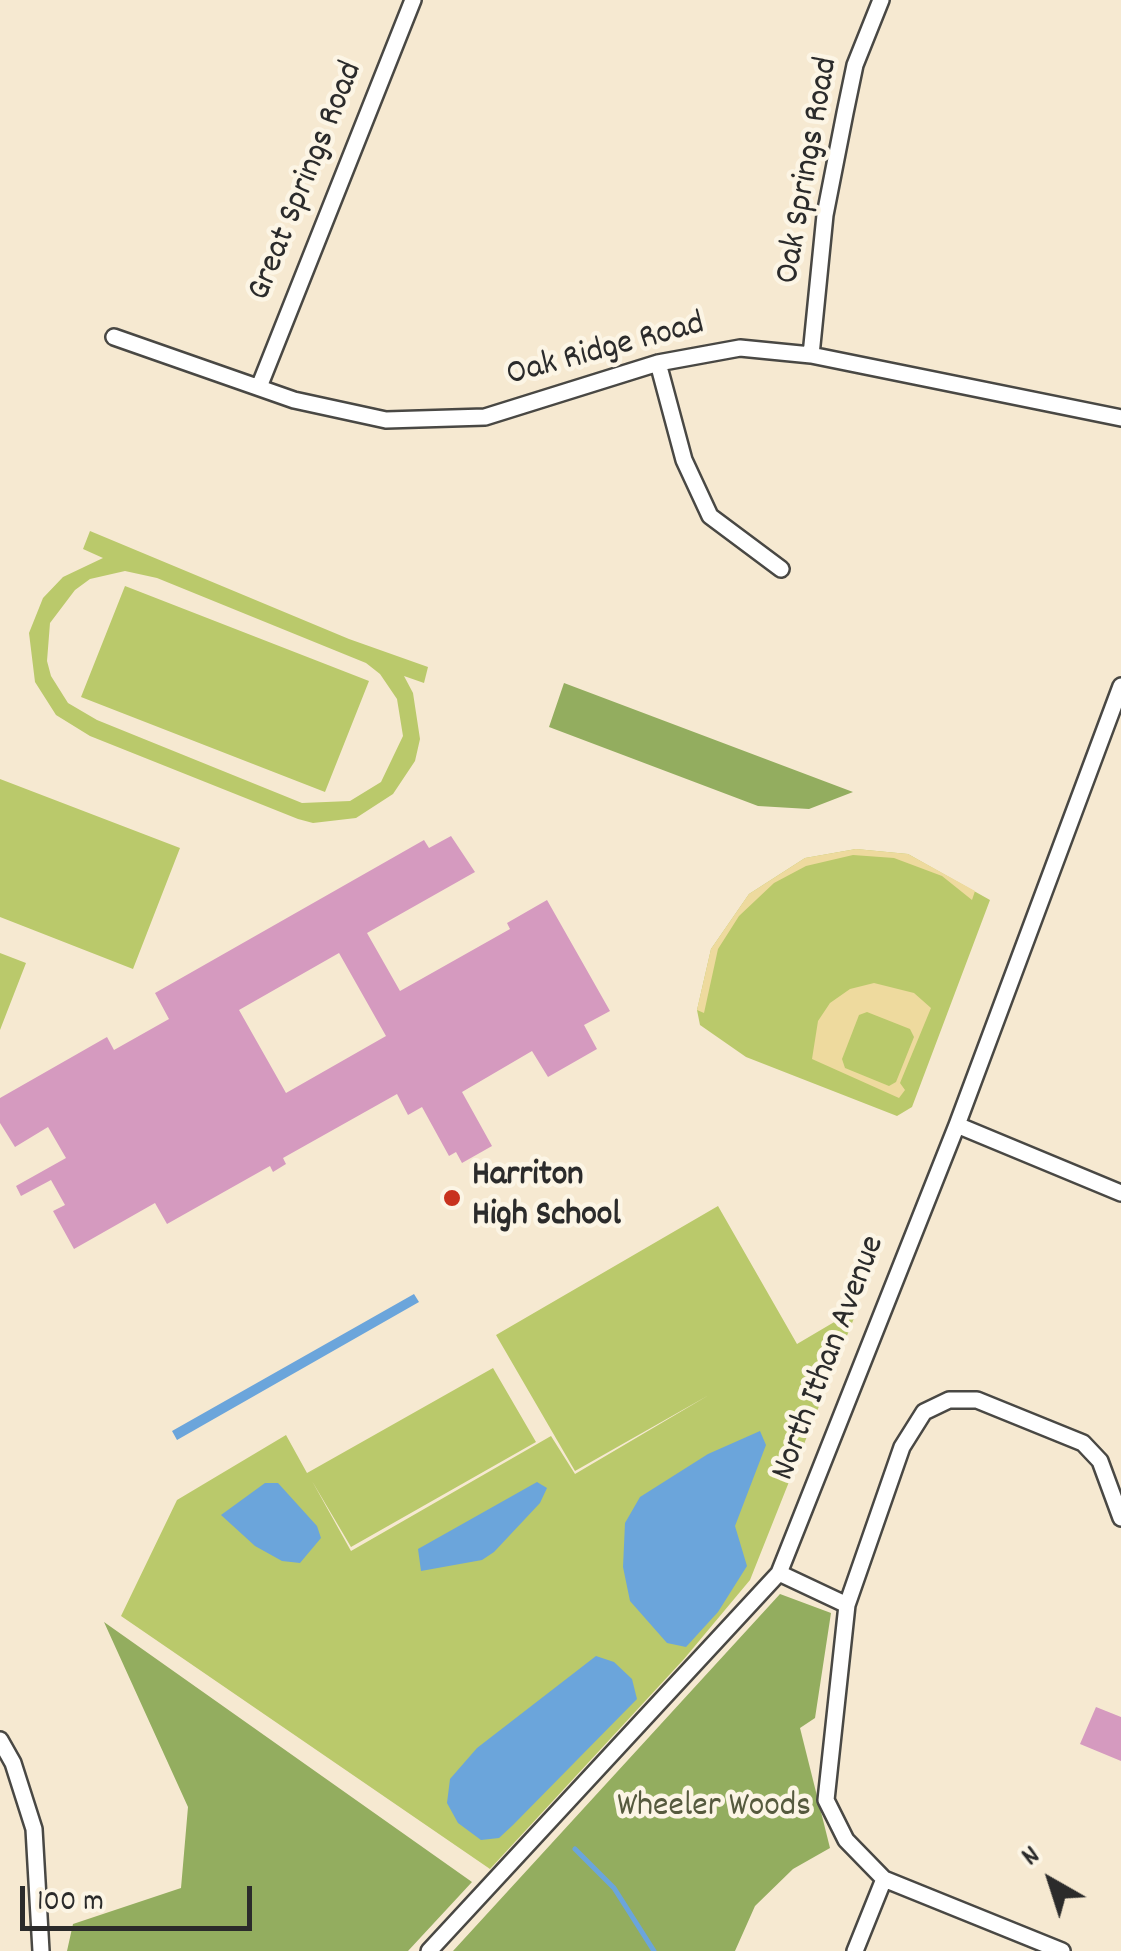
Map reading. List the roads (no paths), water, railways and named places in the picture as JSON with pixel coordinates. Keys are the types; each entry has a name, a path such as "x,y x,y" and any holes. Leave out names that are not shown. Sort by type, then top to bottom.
{"street":[{"name":"Great Springs Road","path":"258,386 413,0"},
{"name":"Oak Springs Road","path":"811,355 825,215 845,113 855,64 881,0"},
{"name":"Oak Ridge Road","path":"114,337 328,410 386,420 485,417 658,363 740,348 811,355 1121,418"},
{"path":"658,363 684,460 710,516 782,569"},
{"name":"North Ithan Avenue","path":"430,1951 780,1573 957,1126 1121,686"},
{"path":"957,1126 1121,1194"},
{"path":"1062,1951 884,1879 846,1840 826,1800 847,1605 902,1447 924,1412 950,1400 977,1400 1082,1442 1100,1461 1121,1518"},
{"path":"780,1573 847,1605"},
{"path":"0,1740 13,1763 34,1830 42,1951"},
{"path":"855,1951 884,1879"}],"water":[{"path":"414,1294 419,1302 177,1440 172,1431"},
{"path":"760,1431 766,1445 735,1526 747,1566 718,1612 686,1647 667,1643 630,1601 623,1567 625,1523 640,1497 708,1454"},
{"path":"537,1482 547,1488 540,1503 494,1552 482,1560 421,1571 418,1549"},
{"path":"265,1483 278,1483 317,1526 321,1538 300,1563 282,1561 255,1546 221,1515"},
{"path":"596,1656 614,1662 632,1679 637,1699 499,1838 481,1840 458,1823 447,1803 450,1779 477,1748"}],"waterway":[{"path":"575,1849 614,1888 654,1951"}],"place":[{"name":"Harriton High School","path":"452,1198"}],"park label":[{"name":"Wheeler Woods","path":"714,1809"}]}
